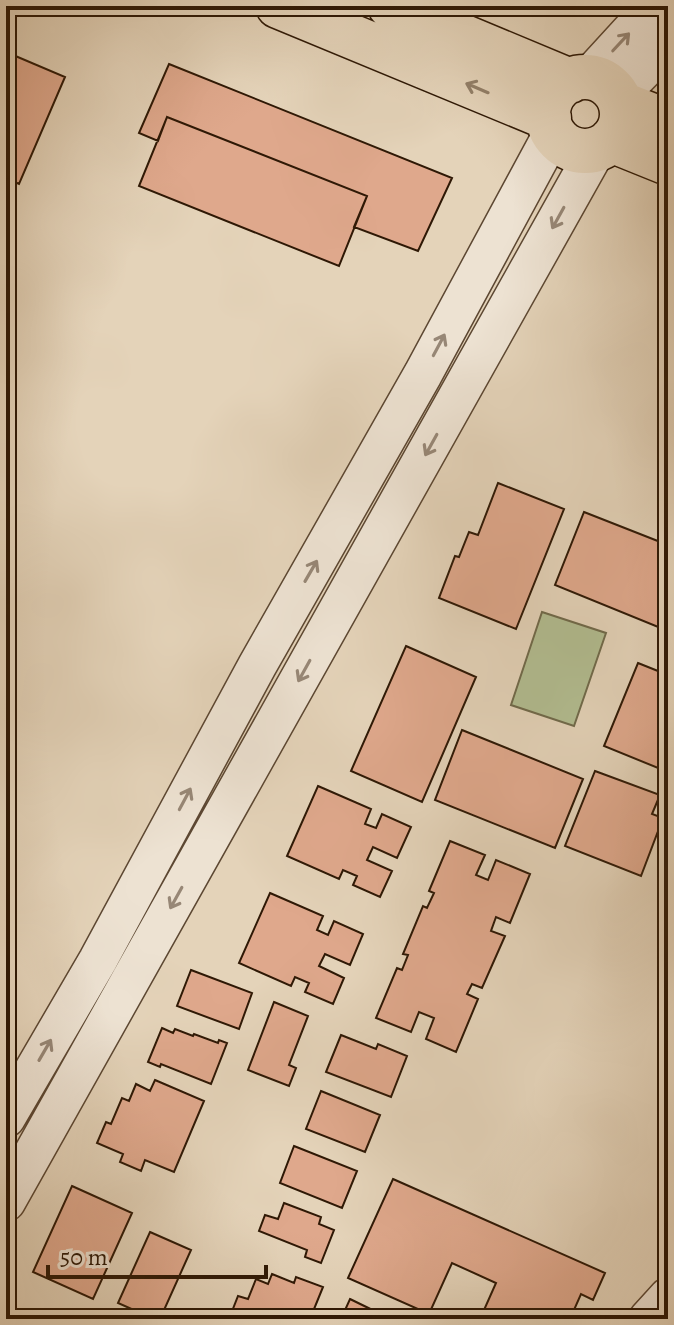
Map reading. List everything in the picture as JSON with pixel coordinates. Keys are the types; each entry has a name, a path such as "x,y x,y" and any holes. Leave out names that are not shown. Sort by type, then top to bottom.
{"main road":[{"path":"278,6 551,126 571,148 584,151 601,108"},
{"path":"390,6 601,108 668,122"},
{"path":"551,126 552,97 560,88 601,108 668,163"}],"street":[{"path":"6,1202 654,6"},
{"path":"601,108 668,45"},
{"path":"6,1118 98,960 257,666 423,374 551,126"},
{"path":"648,1319 668,1297"}],"green space":[{"path":"542,612 606,633 574,726 511,705"}],"building":[{"path":"6,52 65,77 19,184 6,178"},
{"path":"169,64 452,178 418,251 354,227 367,196 167,117 158,141 139,133"},
{"path":"167,117 367,196 339,266 139,186"},
{"path":"498,483 564,509 516,629 439,598 455,556 459,557 469,532 478,535"},
{"path":"584,512 668,545 668,631 555,585"},
{"path":"406,646 476,677 422,802 351,771"},
{"path":"638,663 668,675 668,772 604,746"},
{"path":"462,730 583,779 555,848 435,800"},
{"path":"595,771 660,795 652,814 663,818 641,876 565,846"},
{"path":"318,786 371,809 365,824 376,828 382,814 411,827 397,858 373,847 367,860 392,871 380,897 353,885 357,876 343,870 339,879 287,856"},
{"path":"450,841 485,855 476,875 488,880 496,860 530,874 510,923 496,917 491,931 505,936 482,988 472,984 467,994 478,999 456,1052 426,1039 434,1018 419,1012 411,1032 376,1018 397,968 402,970 408,955 403,954 423,906 427,908 434,893 429,891"},
{"path":"270,893 323,916 317,930 328,935 334,921 363,934 350,965 325,954 319,966 344,978 333,1004 305,992 309,983 295,977 291,986 239,963"},
{"path":"191,970 252,993 239,1029 177,1006"},
{"path":"274,1002 308,1016 289,1065 296,1068 289,1086 248,1070"},
{"path":"162,1028 227,1043 211,1084 148,1062"},
{"path":"341,1035 376,1049 378,1044 407,1056 391,1097 326,1072"},
{"path":"155,1080 204,1101 174,1172 145,1160 141,1171 120,1162 123,1154 97,1143 106,1122 111,1124 122,1098 129,1101 136,1084 150,1091"},
{"path":"321,1091 380,1115 365,1152 306,1129"},
{"path":"294,1146 357,1171 342,1208 280,1183"},
{"path":"393,1179 605,1273 593,1300 581,1294 570,1319 480,1319 496,1283 452,1263 429,1314 348,1278"},
{"path":"72,1186 132,1213 93,1299 33,1272"},
{"path":"284,1203 321,1217 319,1224 334,1230 321,1263 305,1257 307,1250 259,1231 265,1215 278,1219"},
{"path":"150,1232 191,1250 160,1319 118,1303"},
{"path":"272,1274 294,1283 296,1277 323,1287 310,1319 229,1319 238,1296 248,1299 256,1279 268,1284"},
{"path":"350,1299 391,1319 341,1319"}]}
